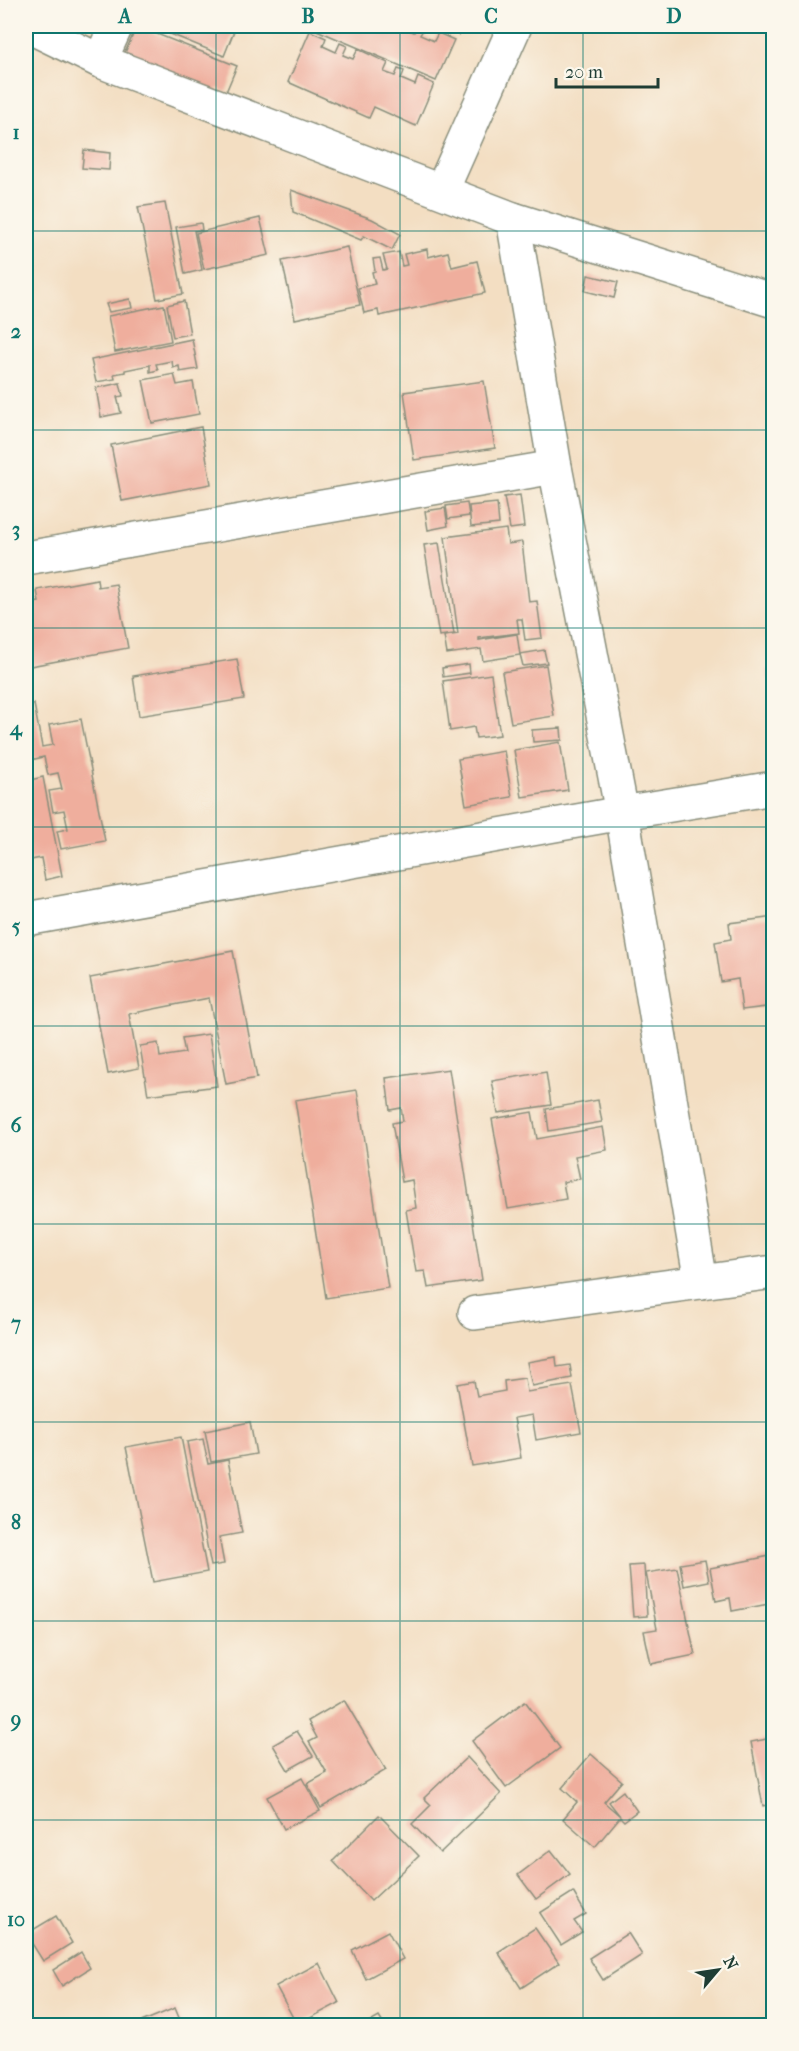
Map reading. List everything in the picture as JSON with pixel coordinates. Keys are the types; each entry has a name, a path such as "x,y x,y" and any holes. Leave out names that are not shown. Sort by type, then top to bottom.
{"street":[{"path":"28,26 100,61 513,219 774,300"},
{"path":"100,61 116,26"},
{"path":"442,190 515,26"},
{"path":"513,219 555,467 622,813 701,1282"},
{"path":"26,558 555,467"},
{"path":"26,919 774,788"},
{"path":"475,1313 774,1272"}],"building":[{"path":"137,26 237,66 226,92 217,88 215,94 124,55"},
{"path":"151,26 236,26 224,56"},
{"path":"313,26 405,26 404,28 414,32 417,26 420,26 424,28 420,35 434,41 438,33 454,40 436,81 312,28"},
{"path":"434,26 463,26 459,35"},
{"path":"310,31 326,38 323,46 336,52 340,43 347,46 343,55 353,59 358,49 388,63 384,72 395,76 398,69 404,71 401,79 415,85 418,77 434,84 416,126 374,107 369,118 288,82"},
{"path":"84,150 110,153 109,170 82,168"},
{"path":"291,190 372,219 400,234 392,250 364,236 361,240 293,212"},
{"path":"165,203 183,294 157,299 138,207"},
{"path":"260,218 269,255 204,269 196,233"},
{"path":"201,223 202,230 194,231 202,270 185,274 176,227"},
{"path":"347,247 360,305 295,319 282,261"},
{"path":"427,249 428,257 448,252 452,267 477,261 485,293 379,316 378,310 364,313 358,288 375,284 372,272 375,271 373,259 380,258 383,270 387,269 383,255 399,252 402,266 407,265 404,254"},
{"path":"588,275 618,282 614,298 585,291"},
{"path":"130,299 132,308 109,312 106,304"},
{"path":"184,301 190,334 173,337 167,305"},
{"path":"164,305 171,341 115,352 108,316"},
{"path":"192,339 198,369 180,372 179,366 173,368 172,361 156,364 158,370 150,372 150,365 114,374 115,379 96,382 91,360"},
{"path":"174,374 177,385 193,382 199,414 152,423 143,380"},
{"path":"484,381 495,448 414,460 404,392"},
{"path":"120,383 123,396 117,397 121,413 101,417 96,388"},
{"path":"201,427 211,484 122,501 111,445"},
{"path":"520,495 524,527 510,529 504,497"},
{"path":"467,503 469,516 448,519 446,506"},
{"path":"497,503 499,524 471,527 469,506"},
{"path":"445,508 448,526 428,530 425,511"},
{"path":"506,529 508,544 522,542 529,602 537,601 542,638 525,640 522,619 517,619 519,633 479,638 479,640 517,634 520,655 483,661 481,649 447,654 444,636 458,634 445,537"},
{"path":"439,543 454,634 439,636 424,545"},
{"path":"97,579 98,587 116,584 128,648 30,666 26,642 26,604 39,602 37,590"},
{"path":"544,650 547,663 523,666 520,654"},
{"path":"237,659 244,699 139,716 133,676"},
{"path":"469,664 470,673 443,677 442,668"},
{"path":"546,665 554,716 511,723 502,672"},
{"path":"774,668 774,693 773,693 766,670"},
{"path":"491,674 500,735 476,738 474,727 450,731 443,681"},
{"path":"34,704 42,747 53,745 49,725 81,719 105,841 61,849 57,831 68,829 64,810 53,812 49,791 62,789 58,773 48,775 44,757 26,761 26,706"},
{"path":"561,728 562,740 533,742 532,730"},
{"path":"560,742 568,790 522,797 514,750"},
{"path":"504,751 512,797 466,805 458,759"},
{"path":"43,777 62,876 45,880 41,858 26,861 26,781"},
{"path":"774,917 774,1006 742,1010 738,979 721,982 715,942 731,939 729,923"},
{"path":"233,951 257,1078 226,1084 209,998 129,1014 139,1068 108,1074 90,978"},
{"path":"209,1034 217,1086 148,1095 140,1046 158,1043 160,1057 185,1053 182,1038"},
{"path":"449,1069 482,1280 428,1288 425,1271 416,1272 406,1210 416,1208 412,1180 402,1182 392,1123 403,1121 401,1108 390,1110 386,1078"},
{"path":"546,1072 551,1105 498,1113 492,1081"},
{"path":"357,1090 388,1288 326,1298 295,1100"},
{"path":"598,1100 602,1122 549,1131 546,1109"},
{"path":"532,1112 537,1139 603,1127 607,1150 575,1156 580,1179 563,1182 566,1199 508,1209 492,1119"},
{"path":"556,1357 557,1367 570,1365 572,1378 532,1386 527,1362"},
{"path":"525,1378 527,1392 572,1385 581,1432 536,1440 532,1415 514,1418 521,1458 472,1466 457,1384 474,1381 477,1396 505,1391 504,1381"},
{"path":"250,1422 256,1454 211,1462 205,1431"},
{"path":"181,1437 207,1572 153,1582 126,1447"},
{"path":"203,1439 208,1464 228,1460 242,1533 219,1537 224,1564 211,1566 187,1442"},
{"path":"770,1556 774,1575 774,1603 732,1611 730,1598 716,1601 710,1568"},
{"path":"705,1560 709,1581 684,1586 680,1564"},
{"path":"644,1565 647,1616 633,1617 629,1566"},
{"path":"677,1568 695,1655 651,1664 644,1631 657,1629 646,1573"},
{"path":"344,1700 386,1770 321,1808 307,1784 327,1773 309,1742 317,1738 308,1721"},
{"path":"525,1701 560,1748 506,1788 472,1741"},
{"path":"297,1731 313,1756 288,1770 273,1745"},
{"path":"772,1738 774,1804 763,1806 751,1742"},
{"path":"591,1754 622,1781 604,1802 620,1816 609,1802 623,1791 637,1811 624,1821 620,1817 595,1847 563,1819 577,1802 562,1788"},
{"path":"467,1757 501,1794 440,1853 412,1824 431,1805 424,1798"},
{"path":"302,1778 320,1811 284,1829 267,1797"},
{"path":"379,1815 419,1856 371,1901 333,1861"},
{"path":"551,1850 570,1874 536,1899 518,1875"},
{"path":"573,1892 586,1914 574,1921 582,1932 561,1945 540,1913"},
{"path":"56,1916 72,1943 43,1961 26,1934"},
{"path":"535,1928 559,1963 521,1988 498,1952"},
{"path":"388,1931 403,1959 366,1979 352,1950"},
{"path":"628,1933 642,1955 603,1980 589,1958"},
{"path":"81,1952 90,1968 62,1986 53,1970"},
{"path":"319,1963 339,2003 297,2025 276,1986"},
{"path":"175,2008 182,2025 134,2025"},
{"path":"379,2017 384,2025 365,2025"}]}
